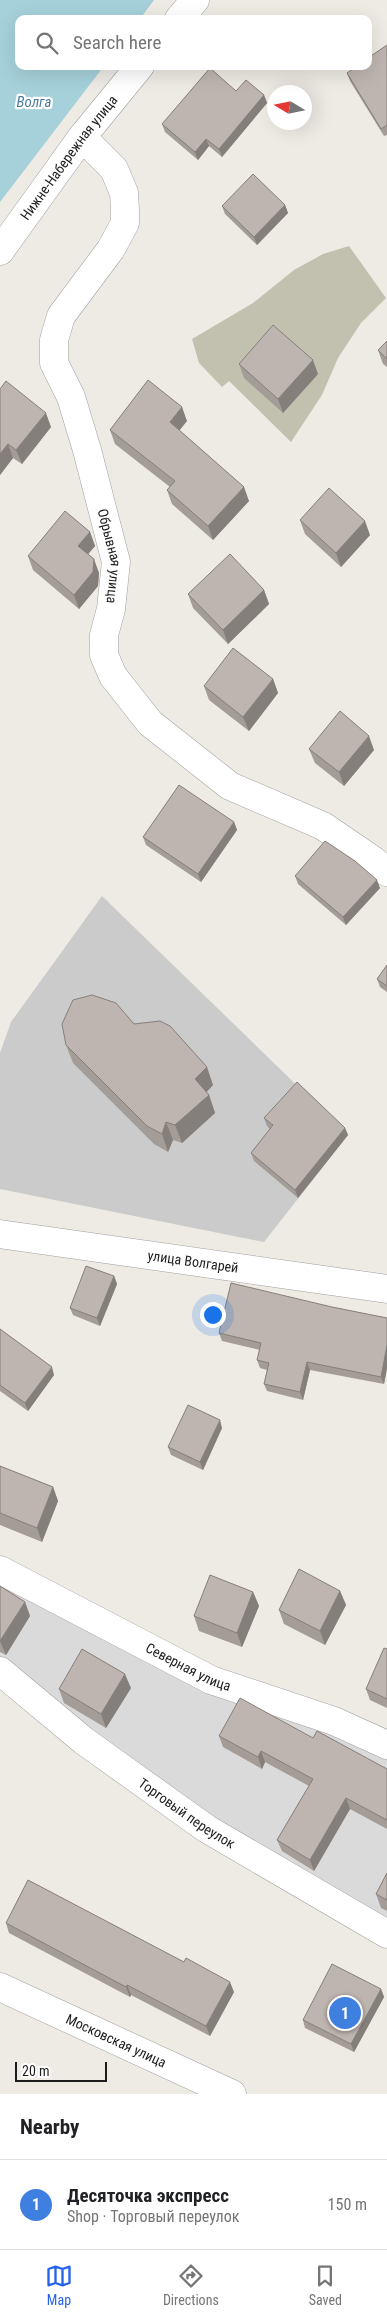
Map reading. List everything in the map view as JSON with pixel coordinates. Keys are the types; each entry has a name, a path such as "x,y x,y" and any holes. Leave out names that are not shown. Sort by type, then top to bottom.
{"street":[{"path":"182,15 195,0"},
{"name":"Нижне-Набережная улица","path":"0,251 82,137 137,70"},
{"name":"Обрывная улица","path":"82,137 114,169 124,193 125,210 125,223 111,248 61,316 54,340 54,363 71,397 82,432 116,562 110,609 104,635 104,655 113,676 150,723 230,786 323,826 373,860 387,872"},
{"name":"улица Волгарей","path":"0,1234 387,1289"},
{"name":"Северная улица","path":"0,1570 211,1680 334,1721 387,1745"},
{"name":"Торговый переулок","path":"0,1671 84,1741 207,1829 387,1934"},
{"name":"Московская улица","path":"0,1987 232,2094"}],"shaded area":[{"path":"349,246 386,298 361,323 338,358 322,395 291,442 229,381 222,387 199,363 192,339 253,303 294,270 323,254"},
{"path":"102,896 348,1135 264,1242 0,1189 0,1053 11,1022"},
{"path":"0,1586 8,1588 145,1662 234,1702 345,1737 387,1758 387,1919 223,1825 0,1661"}],"water":[{"name":"Волга","path":"0,0 154,0 143,15 15,15 15,70 101,70 0,202"}],"building":[{"path":"387,45 387,125 381,129 347,73 351,70 372,70 372,55"},
{"path":"208,70 212,70 236,91 246,80 264,95 219,149 206,139 195,152 162,124"},
{"path":"253,174 285,205 254,237 222,206"},
{"path":"273,325 313,360 278,399 239,364"},
{"path":"387,341 387,359 378,350"},
{"path":"148,380 182,407 170,422 244,487 208,526 167,490 175,481 110,430"},
{"path":"6,381 46,413 16,450 8,444 0,454 0,389"},
{"path":"329,488 365,521 336,553 300,520"},
{"path":"65,511 90,532 78,546 94,559 93,572 74,595 28,556"},
{"path":"230,554 264,590 223,630 188,594"},
{"path":"233,648 273,679 243,717 204,686"},
{"path":"340,711 369,736 339,772 309,749"},
{"path":"179,785 234,822 198,874 143,837"},
{"path":"325,841 355,861 377,880 343,917 295,876"},
{"path":"387,965 387,986 377,979"},
{"path":"92,995 116,1003 134,1024 160,1021 170,1026 207,1067 195,1079 209,1095 175,1125 166,1122 162,1134 147,1126 66,1045 62,1024 73,1000"},
{"path":"297,1082 345,1128 295,1190 251,1153 273,1125 264,1118"},
{"path":"86,1266 114,1276 97,1318 70,1308"},
{"path":"231,1283 387,1318 387,1345 381,1377 307,1362 300,1392 264,1384 269,1363 257,1360 261,1343 219,1333"},
{"path":"0,1329 52,1367 25,1403 0,1385"},
{"path":"188,1405 220,1420 200,1462 168,1447"},
{"path":"0,1466 53,1487 37,1528 0,1513"},
{"path":"299,1569 340,1591 320,1631 279,1610"},
{"path":"210,1575 253,1592 237,1633 194,1616"},
{"path":"0,1586 25,1602 0,1641"},
{"path":"384,1648 387,1649 387,1699 366,1689"},
{"path":"82,1649 125,1674 101,1714 59,1689"},
{"path":"240,1698 313,1738 317,1731 387,1769 387,1820 346,1798 310,1860 277,1840 313,1779 261,1751 258,1757 219,1736"},
{"path":"387,1873 387,1900 376,1894"},
{"path":"28,1880 184,1962 186,1958 230,1982 206,2026 127,1985 126,1987 6,1923"},
{"path":"332,1964 381,1989 351,2044 303,2020"}],"place":[{"name":"Десяточка экспресс","path":"345,2013"}]}
